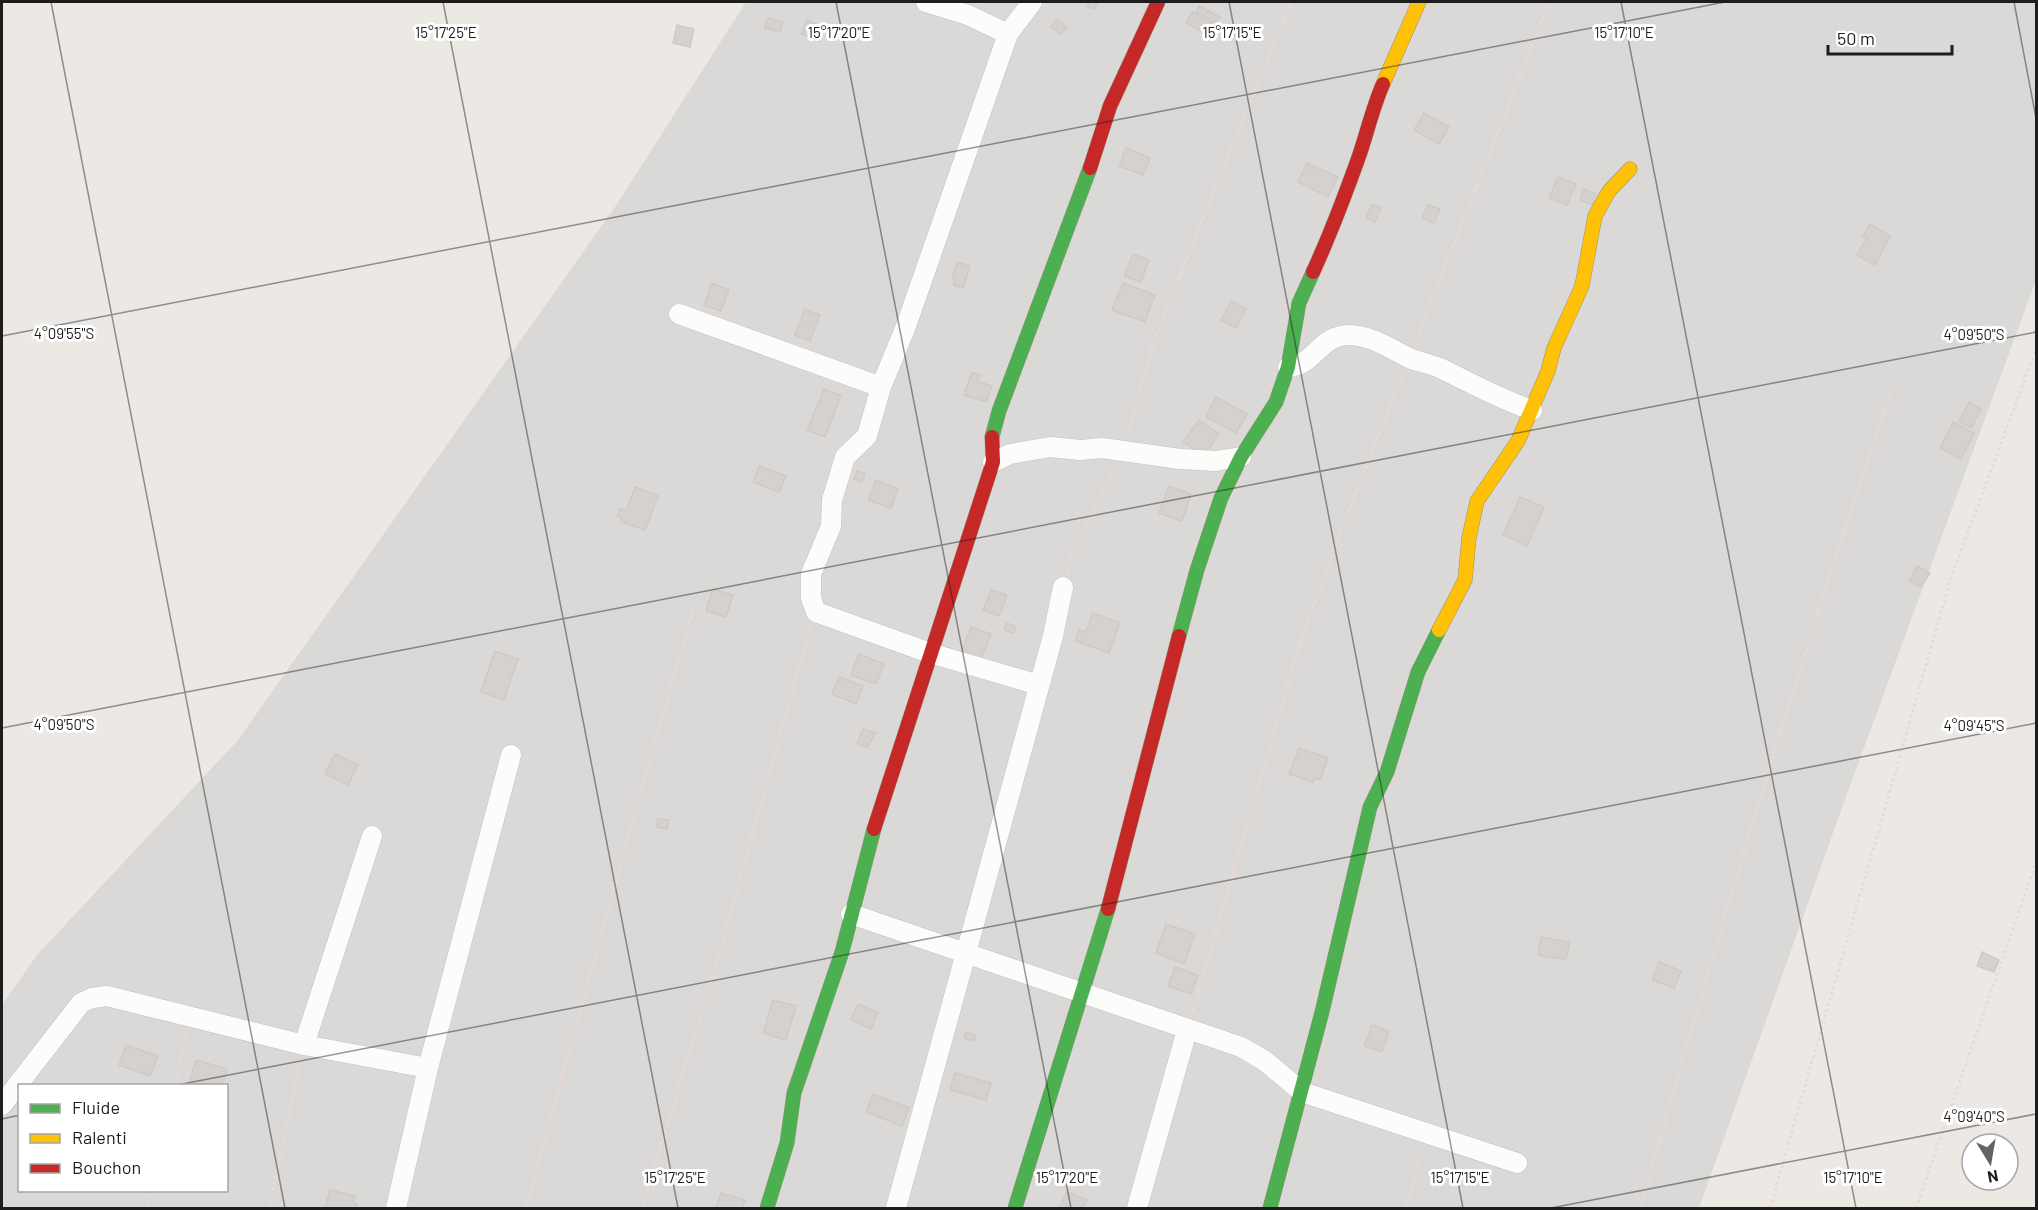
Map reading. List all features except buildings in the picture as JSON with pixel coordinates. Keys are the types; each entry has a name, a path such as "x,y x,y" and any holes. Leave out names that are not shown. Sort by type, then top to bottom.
{"street":[{"path":"926,2 968,15 1008,34"},
{"path":"1032,2 1008,34 906,326 881,387 867,436 845,457 832,500 831,526 811,574 811,598 816,612 930,653 1039,685"},
{"path":"767,1209 787,1143 794,1094 842,952 864,861 993,462 992,436 999,411 1090,168 1110,106 1158,2"},
{"path":"1015,1209 1083,991 1137,804 1197,570 1221,498 1241,457 1260,432 1276,402 1288,367 1299,303 1334,226 1359,156 1371,111 1419,2"},
{"path":"1270,1209 1302,1092 1370,807 1387,772 1418,672 1466,580 1469,538 1477,501 1502,467 1532,410 1554,348 1582,286 1595,216 1609,191 1630,169"},
{"path":"679,314 881,387"},
{"path":"1288,367 1300,367 1309,361 1312,353 1331,339 1350,335 1371,339 1409,358 1436,367 1501,400 1532,410"},
{"path":"993,462 1010,454 1050,447 1080,450 1102,448 1180,459 1215,460 1241,457"},
{"path":"896,1209 967,956 1039,685 1062,587"},
{"path":"396,1209 428,1068 511,755"},
{"path":"304,1045 372,836"},
{"path":"851,914 967,956 1083,991 1187,1030 1241,1047 1265,1061 1302,1092 1517,1163"},
{"path":"2,1105 70,1015 81,1004 92,998 106,996 304,1045 428,1068"},
{"path":"1137,1209 1187,1030"}],"path":[{"path":"1062,587 1073,550 1124,452 1155,337 1291,2"},
{"path":"1187,1030 1298,650 1329,563 1550,2"},
{"path":"1770,1209 1951,578 2037,349"},
{"path":"1640,1209 1786,716 1894,385"},
{"path":"526,1209 694,607"},
{"path":"642,1209 714,972 816,612"},
{"path":"1916,1209 2037,862"},
{"path":"175,1084 191,1016"},
{"path":"269,1209 304,1045"},
{"path":"1405,1209 1429,1133"},
{"path":"147,1209 152,1192"}],"shaded area":[{"path":"746,2 2036,2 2036,280 1843,805 1699,1208 2,1208 2,1005 37,955 238,740 617,204"}],"traffic: fast":[{"path":"992,437 999,411 1090,168"},
{"path":"1179,636 1197,570 1221,498 1241,457 1276,402 1288,367 1299,303 1313,272"},
{"path":"1270,1208 1322,1012 1370,807 1387,772 1418,672 1439,630"},
{"path":"767,1208 787,1143 794,1093 842,952 874,829"},
{"path":"1015,1208 1108,909"}],"traffic: slow":[{"path":"1383,84 1419,2"},
{"path":"1439,630 1465,580 1469,538 1477,501 1518,441 1548,371 1554,348 1582,286 1595,216 1609,191 1630,169"}],"traffic: jam":[{"path":"1090,168 1110,106 1158,2"},
{"path":"1313,272 1347,188 1383,84"},
{"path":"874,829 993,462 992,437"},
{"path":"1108,909 1179,636"}]}
